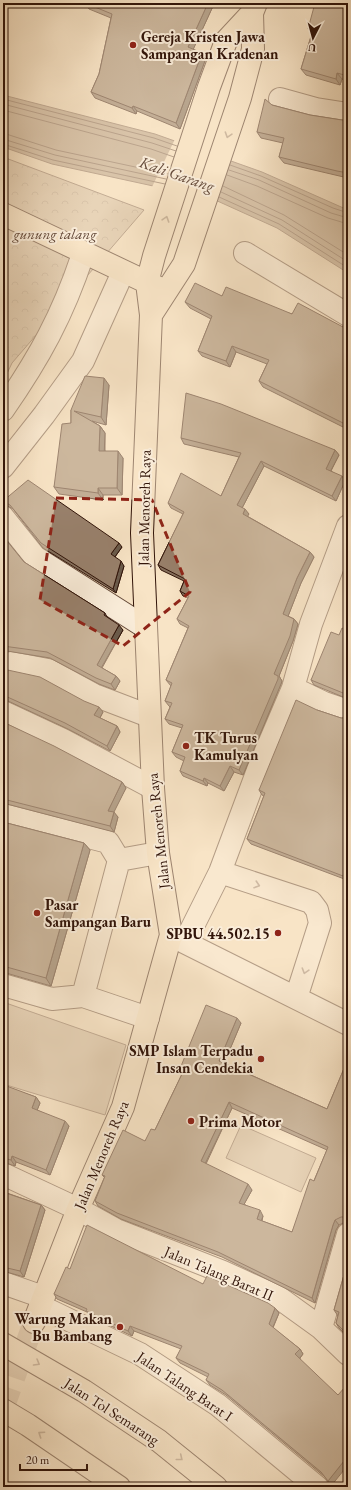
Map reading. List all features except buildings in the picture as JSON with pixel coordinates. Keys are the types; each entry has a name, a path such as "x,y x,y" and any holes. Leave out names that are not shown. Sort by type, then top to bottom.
{"main road":[{"name":"Jalan Menoreh Raya","path":"39,1308 78,1209 123,1107 148,1018 178,939 158,853 148,716 142,533 151,315 147,283 154,256 209,87 226,41 254,8"},
{"path":"151,315 184,264 240,98 253,49 254,8"},
{"path":"3,214 83,254 167,292"},
{"name":"Jalan Tol Semarang","path":"3,1344 84,1391 159,1441 216,1487"},
{"path":"3,1410 28,1425 119,1487"}],"street":[{"path":"280,99 316,109 348,114"},
{"path":"245,253 348,315"},
{"path":"3,410 48,339 71,291 83,254"},
{"path":"3,467 83,362 123,272"},
{"path":"3,517 35,557 145,626"},
{"path":"348,526 311,624 293,688 258,770 220,872 178,939 348,1024"},
{"path":"11,663 48,670 94,694 148,716"},
{"path":"293,688 348,711"},
{"path":"3,712 63,740 153,788"},
{"path":"3,815 108,842 119,860 83,996"},
{"path":"119,860 158,853"},
{"path":"220,872 311,902 317,910 320,923 296,998"},
{"path":"3,985 52,999 83,996 148,1018"},
{"name":"Jalan Talang Barat II","path":"3,1174 78,1209 116,1230 224,1272 278,1298 321,1328 348,1354"},
{"path":"321,1328 348,1235"},
{"name":"Jalan Talang Barat I","path":"3,1283 39,1308 140,1354 212,1401 317,1487"}],"highlighted area":[{"path":"56,498 152,500 190,592 123,646 40,600"}],"green space":[{"name":"gunung talang","path":"3,157 144,210 12,363 3,382"},
{"path":"3,1002 126,1045 105,1115 3,1084"},
{"path":"241,1125 316,1158 301,1192 226,1158"}],"water":[{"name":"Kali Garang","path":"3,95 155,134 262,172 348,210 348,273 277,228 213,199 52,164 3,147"}],"pier":[{"path":"175,139 214,153 200,198 152,187"}],"tunnel":[{"path":"3,1409 34,1322"}],"place":[{"name":"Gereja Kristen Jawa Sampangan Kradenan","path":"133,45"},
{"name":"TK Turus Kamulyan","path":"186,746"},
{"name":"Pasar Sampangan Baru","path":"37,913"},
{"name":"SPBU 44.502.15","path":"278,933"},
{"name":"SMP Islam Terpadu Insan Cendekia","path":"261,1059"},
{"name":"Prima Motor","path":"191,1121"},
{"name":"Warung Makan Bu Bambang","path":"120,1327"}]}
